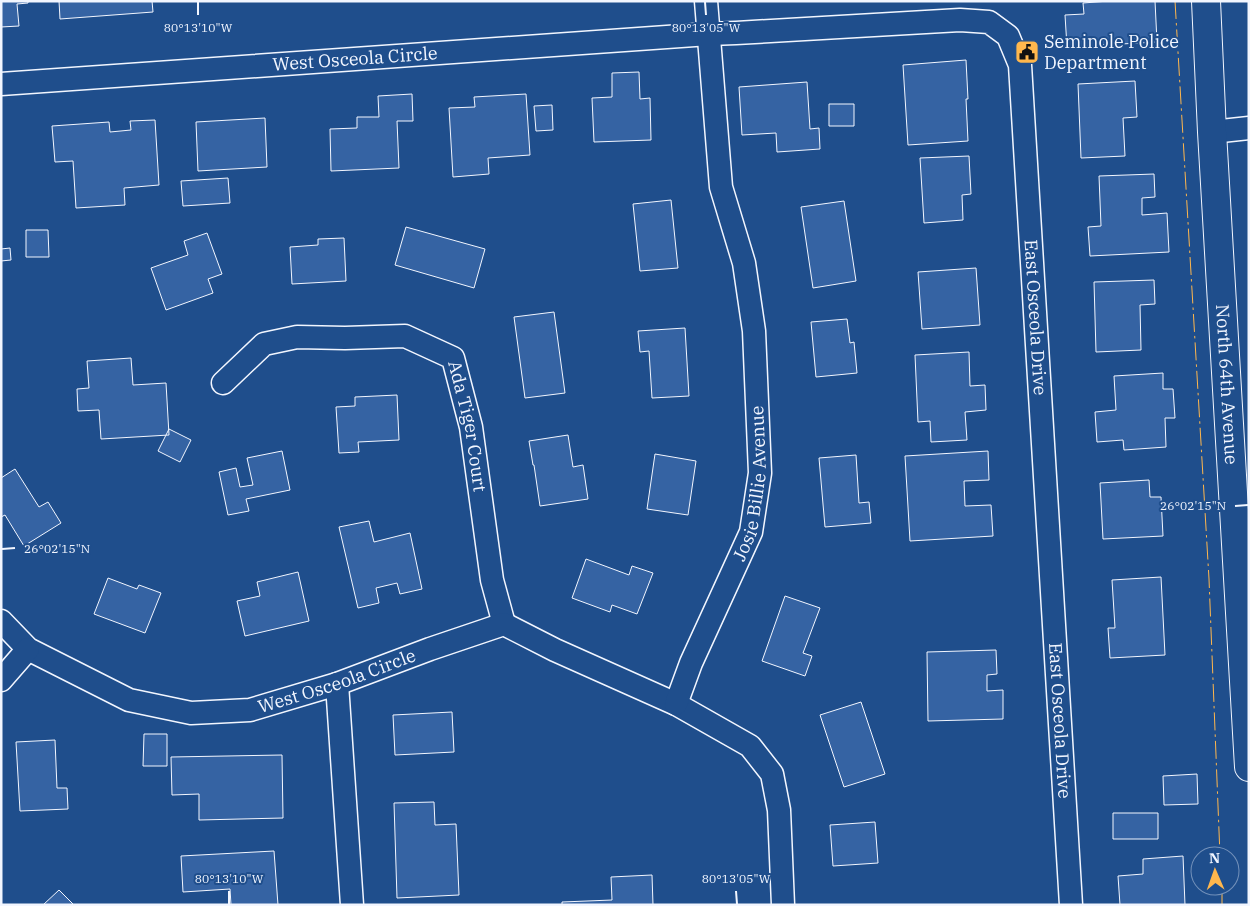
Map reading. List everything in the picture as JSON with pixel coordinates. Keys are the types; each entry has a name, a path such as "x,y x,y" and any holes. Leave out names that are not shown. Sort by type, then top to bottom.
{"street":[{"name":"Josie Billie Avenue","path":"676,704 691,663 751,532 760,473 754,331 744,263 721,187 706,1"},
{"name":"North 64th Avenue","path":"1206,1 1249,767"},
{"name":"East Osceola Drive","path":"708,34 960,20 989,22 1008,36 1020,65 1071,905"},
{"name":"West Osceola Circle","path":"1,84 708,34"},
{"path":"1212,132 1249,128"},
{"name":"Ada Tiger Court","path":"223,383 264,344 297,338 405,336 453,358 471,427 492,580 504,624"},
{"name":"West Osceola Circle","path":"1,621 28,649 130,700 191,712 250,710 337,684 504,624"},
{"path":"504,624 555,650 676,704 750,746 772,774 779,810 784,905"},
{"path":"1,680 28,649"},
{"path":"337,684 352,905"}],"building":[{"path":"1,1 28,1 28,3 17,4 19,26 1,27"},
{"path":"59,1 152,1 153,12 60,19"},
{"path":"1155,1 1157,42 1067,47 1065,15 1084,14 1083,3"},
{"path":"966,60 968,141 908,145 903,65"},
{"path":"639,72 640,99 650,98 651,140 594,142 592,98 612,97 612,73"},
{"path":"1135,81 1137,117 1123,118 1125,156 1081,158 1078,84"},
{"path":"807,82 810,129 819,128 820,149 777,152 776,133 742,135 739,87"},
{"path":"412,94 413,121 397,121 399,168 331,171 330,129 357,128 357,117 379,117 378,96"},
{"path":"526,94 530,155 488,158 489,174 453,177 449,108 475,107 474,97"},
{"path":"829,104 854,104 854,126 829,126"},
{"path":"552,105 553,130 536,131 534,106"},
{"path":"265,118 267,167 198,171 196,122"},
{"path":"155,120 159,185 124,188 125,205 76,208 73,161 55,162 52,126 109,122 110,132 131,130 130,121"},
{"path":"969,156 971,194 962,195 963,220 924,223 920,158"},
{"path":"1154,174 1155,197 1142,198 1142,215 1167,213 1169,252 1090,256 1088,227 1101,226 1099,176"},
{"path":"228,178 230,203 183,206 181,181"},
{"path":"671,200 678,268 640,271 633,204"},
{"path":"844,201 856,281 813,288 801,207"},
{"path":"406,227 485,249 474,288 395,265"},
{"path":"26,230 48,230 49,257 26,257"},
{"path":"207,233 222,274 208,279 213,293 166,310 151,268 188,255 184,241"},
{"path":"344,238 346,281 292,284 290,247 318,245 318,239"},
{"path":"10,248 11,260 1,261 1,249"},
{"path":"976,268 980,325 922,329 918,272"},
{"path":"1154,280 1155,304 1140,305 1141,350 1096,352 1094,282"},
{"path":"554,312 565,393 525,398 514,317"},
{"path":"847,319 850,343 854,342 857,373 816,377 811,322"},
{"path":"685,328 689,396 652,398 649,351 640,352 638,331"},
{"path":"969,352 970,386 985,385 986,410 965,412 967,440 931,442 930,421 918,422 915,355"},
{"path":"131,358 133,385 166,383 169,435 101,439 99,410 78,411 77,389 89,388 87,361"},
{"path":"1163,373 1163,389 1173,389 1175,418 1165,418 1166,447 1124,450 1123,440 1097,442 1095,412 1116,410 1114,376"},
{"path":"397,395 399,440 358,442 359,452 339,453 336,407 355,406 355,397"},
{"path":"169,429 191,440 180,462 158,451"},
{"path":"568,435 573,467 583,465 588,499 540,506 529,441"},
{"path":"282,451 290,490 246,499 249,511 228,515 219,472 236,468 240,487 253,485 247,458"},
{"path":"988,451 989,480 964,481 965,506 991,505 993,536 910,541 905,456"},
{"path":"655,454 696,461 688,515 647,509"},
{"path":"856,455 859,503 869,502 871,523 825,527 819,458"},
{"path":"15,469 39,507 48,502 61,523 24,546 5,515 1,517 1,478"},
{"path":"1149,480 1150,497 1161,497 1163,536 1103,539 1100,483"},
{"path":"369,521 374,542 410,533 422,589 400,594 397,583 376,588 379,603 358,608 339,527"},
{"path":"586,559 629,575 632,566 653,573 637,614 612,605 610,612 572,598"},
{"path":"298,572 309,621 245,636 237,601 260,596 257,582"},
{"path":"1161,577 1165,655 1110,658 1108,628 1115,628 1112,580"},
{"path":"108,578 137,589 139,585 161,593 145,633 94,614"},
{"path":"785,596 820,608 803,653 812,656 805,676 762,661"},
{"path":"996,650 997,674 987,675 987,691 1003,690 1003,719 928,721 927,652"},
{"path":"861,702 885,774 844,787 820,715"},
{"path":"452,712 454,752 395,755 393,715"},
{"path":"144,734 167,734 167,766 143,766"},
{"path":"55,740 57,788 67,788 68,809 20,811 16,742"},
{"path":"282,755 283,818 199,820 199,794 172,795 171,757"},
{"path":"1197,774 1198,804 1164,805 1163,776"},
{"path":"434,802 435,825 456,824 459,895 397,898 394,803"},
{"path":"1113,813 1158,813 1158,839 1113,839"},
{"path":"875,822 878,863 833,866 830,825"},
{"path":"274,851 278,905 231,905 230,889 183,892 181,856"},
{"path":"1183,856 1185,905 1120,905 1118,876 1143,874 1143,859"},
{"path":"652,875 653,905 562,905 562,902 612,900 611,877"},
{"path":"59,890 74,905 43,905"}],"power":[{"path":"1175,1 1209,579 1220,846"},
{"path":"1222,896 1222,905"}],"place":[{"name":"Seminole Police Department","path":"1027,52"}]}
